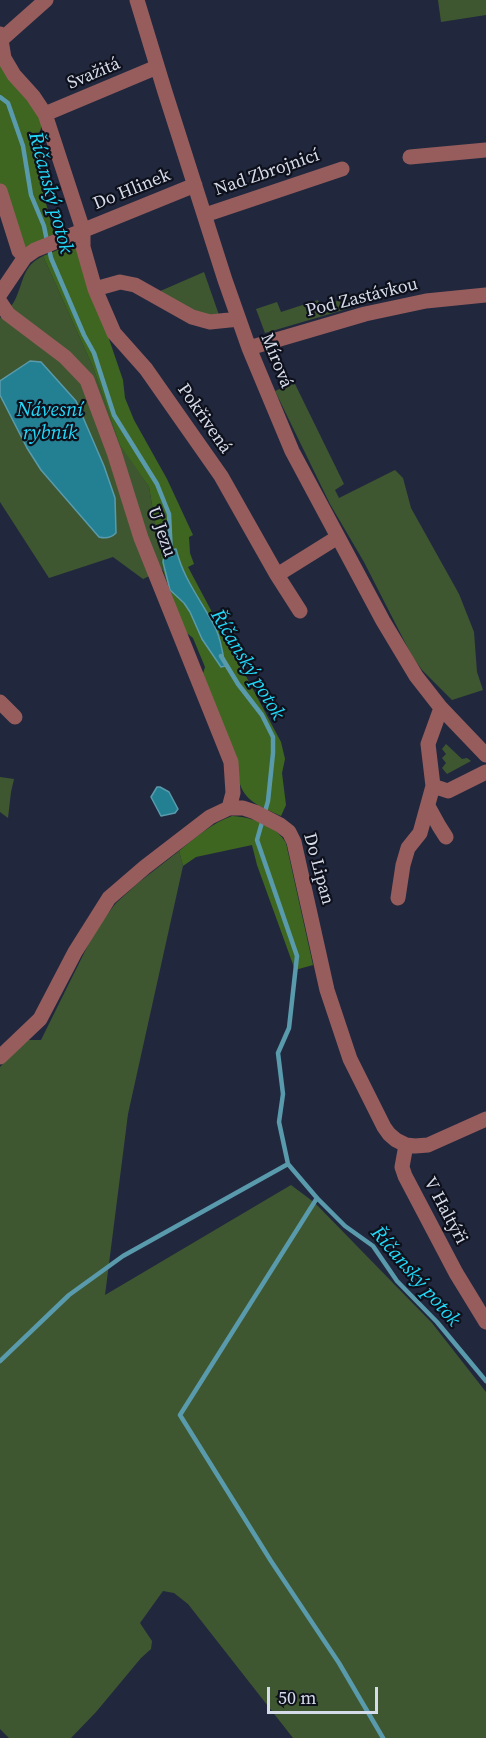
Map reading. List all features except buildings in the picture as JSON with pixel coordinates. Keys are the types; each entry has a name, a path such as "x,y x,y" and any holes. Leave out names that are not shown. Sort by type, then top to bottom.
{"street":[{"path":"1,37 46,0"},
{"name":"Mírová","path":"137,0 239,319 292,451 383,621 416,676 441,708 486,755"},
{"name":"Pokřivená","path":"1,37 4,58 45,114 82,230 83,246 95,289 114,333 147,369 221,476 300,611"},
{"name":"Svažitá","path":"45,114 157,68"},
{"path":"410,157 486,150"},
{"name":"Nad Zbrojnicí","path":"205,215 342,169"},
{"name":"Do Hlinek","path":"30,254 62,238 195,185"},
{"path":"0,191 19,251 30,254 0,294"},
{"path":"95,289 120,282 135,285 192,317 210,322 239,319"},
{"name":"Pod Zastávkou","path":"249,348 365,314 426,301 486,295"},
{"name":"U Jezu","path":"0,302 8,314 65,357 87,380 114,452 141,538 231,762 233,793 229,808"},
{"path":"277,575 338,537"},
{"path":"0,702 15,717"},
{"path":"398,898 408,848 420,832 433,786 428,744 441,708"},
{"path":"433,786 448,791 486,772"},
{"path":"428,806 447,837"},
{"path":"0,1057 40,1018 75,952 109,898 210,817 229,808"},
{"name":"Do Lipan","path":"229,808 243,808 255,812 289,832 294,842 327,990 350,1059 384,1127 396,1140 406,1144"},
{"path":"406,1144 428,1145 486,1119"},
{"name":"V Haltýři","path":"406,1144 402,1167 405,1176 456,1273 486,1322"}],"green space":[{"path":"438,0 486,0 486,15 441,22"},
{"path":"0,34 1,40 45,114 39,135 41,167 43,192 54,234 19,251 0,191"},
{"path":"65,247 83,247 114,333 109,339 123,380 125,398 193,535 189,537 190,553 194,564 188,567 281,742 285,759 282,773 286,805 281,816 255,803 241,788 236,756 202,677 205,667 193,638 183,630 163,570 149,487 120,445 93,367 43,256"},
{"path":"43,256 93,367 120,444 149,487 163,570 143,579 113,557 49,578 0,502 0,395 41,470 99,537 115,498 76,401 30,361 0,381 0,318 14,302 27,270"},
{"path":"204,272 219,315 217,317 192,312 158,292"},
{"path":"354,296 357,306 265,333 256,309 277,302 281,312 318,300 320,306"},
{"path":"295,384 344,484 335,490 339,498 395,470 403,478 411,508 459,594 474,632 477,672 483,690 452,700 422,670 412,656 364,562 330,504 275,391"},
{"path":"446,744 462,759 467,758 471,761 447,774 442,768 446,763 442,758 446,754 442,749"},
{"path":"0,777 14,779 8,818 0,812"},
{"path":"232,816 247,818 270,827 286,843 313,965 295,970 252,845 196,857 183,866 179,851 211,827"},
{"path":"179,851 183,866 128,1114 105,1295 291,1185 315,1203 432,1323 486,1392 486,1738 293,1738 188,1604 174,1593 163,1591 140,1623 152,1641 151,1649 71,1738 9,1738 0,1729 0,1067 28,1040 41,1040 96,929 116,903"}],"water":[{"name":"Návesní rybník","path":"30,361 41,362 76,401 115,498 116,533 110,537 99,537 41,470 0,395 0,381"},
{"path":"176,549 188,581 216,629 225,666 221,667 202,639 190,612 170,590 163,562 165,551"},
{"path":"157,787 169,792 178,809 175,813 161,816 151,797"}],"waterway":[{"name":"Říčanský potok","path":"0,97 8,103 23,146 31,195 44,226 47,241"},
{"name":"Říčanský potok","path":"49,249 84,335 94,353 114,415 157,484 169,514 171,555"},
{"name":"Říčanský potok","path":"221,656 238,684 262,715 273,737 268,801 257,840 297,956 289,1028 278,1053 283,1094 279,1122 288,1164 345,1226 373,1246 397,1281 437,1322 486,1381"},
{"path":"0,1361 69,1295 123,1256 288,1164"},
{"path":"317,1198 180,1415 271,1561 339,1663 383,1738"}]}
